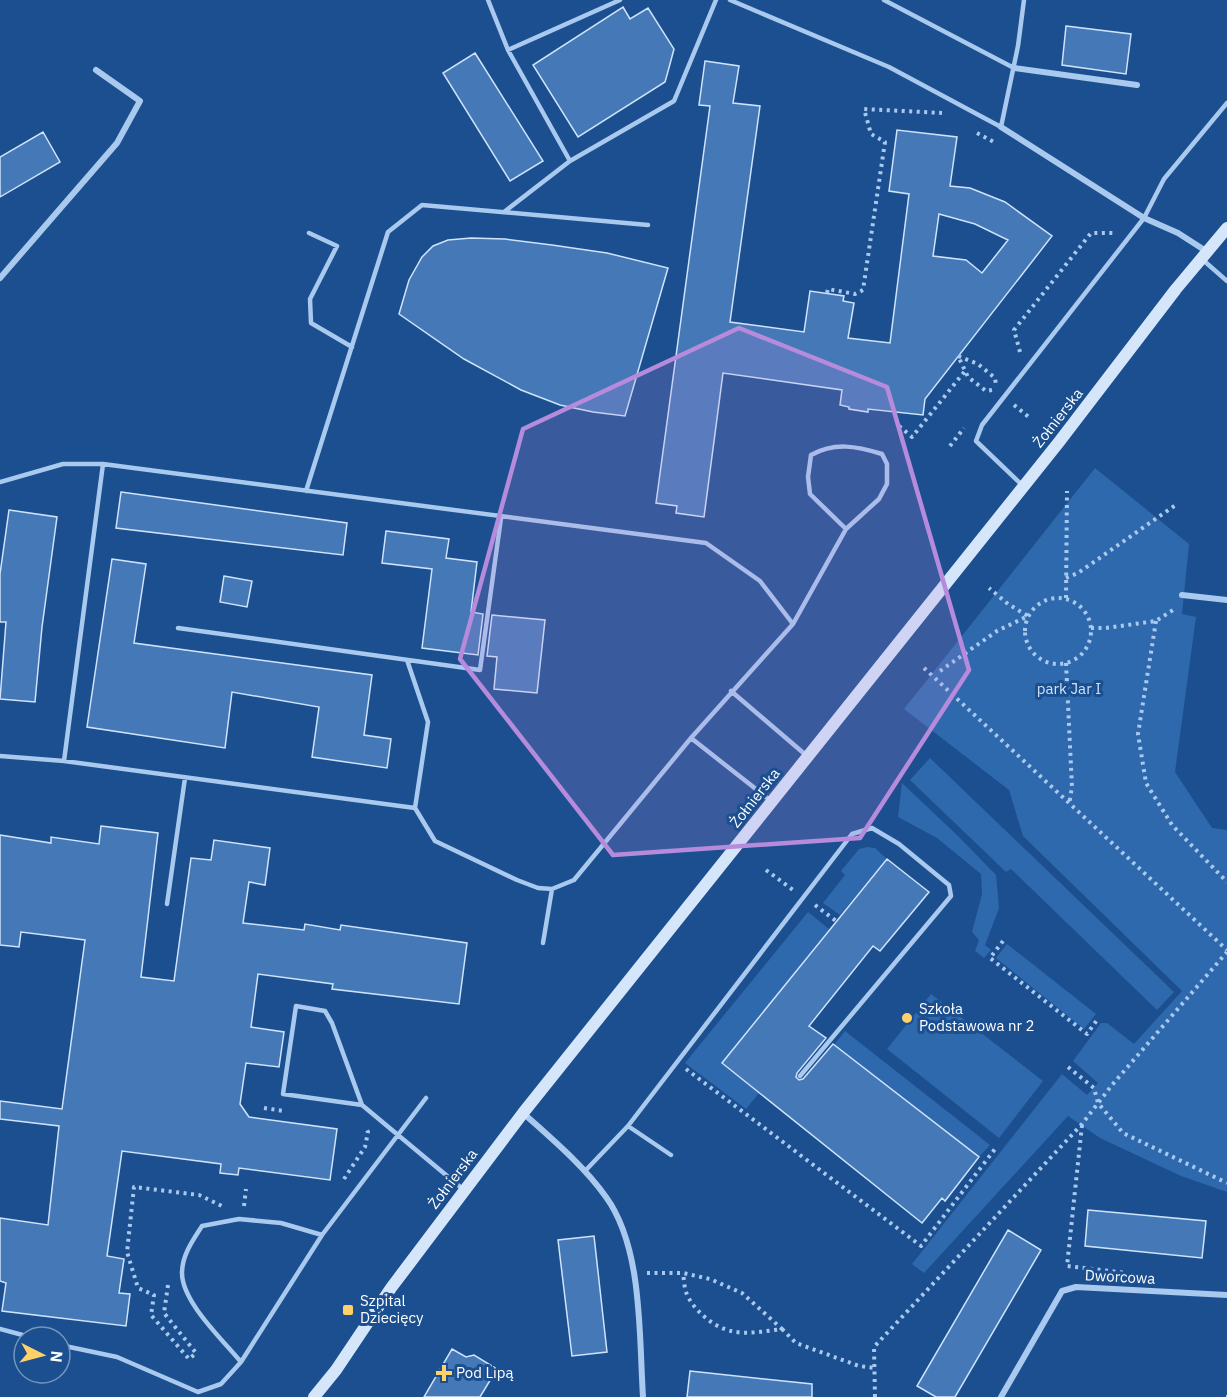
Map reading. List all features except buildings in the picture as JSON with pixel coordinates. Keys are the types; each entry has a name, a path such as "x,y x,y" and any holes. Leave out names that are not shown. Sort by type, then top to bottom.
{"street":[{"path":"1014,68 1137,85"},
{"path":"0,278 117,143 140,101 96,70"},
{"path":"1001,127 1144,218 1178,233 1203,255"},
{"name":"Żołnierska","path":"314,1397 336,1370 391,1288 523,1113 1059,442 1203,255 1227,228"},
{"path":"1182,595 1227,600"},
{"path":"523,1113 585,1171 608,1199 621,1227 630,1250 634,1273 643,1397"},
{"name":"Dworcowa","path":"1001,1397 1062,1292 1076,1287 1227,1296"},
{"name":"Żołnierska","path":"323,1397 336,1370"}],"lane":[{"path":"488,0 508,50 570,161"},
{"path":"508,50 620,0"},
{"path":"504,212 570,161 674,101 716,0"},
{"path":"730,0 889,67 1001,127 1014,68 1024,0"},
{"path":"884,0 1014,68"},
{"path":"1023,486 976,441 982,425 1144,218 1164,179 1227,103"},
{"path":"306,491 388,232 422,205 648,225"},
{"path":"309,233 337,246 310,299 311,323 352,347"},
{"path":"1203,255 1227,281"},
{"path":"407,660 428,722 415,808 435,841 517,880 538,888 552,890 574,880 691,738 793,624 846,529 879,499 887,484 887,465 882,454 867,449 826,447 811,455 808,477 810,494 846,529"},
{"path":"0,482 63,464 103,464 501,518 706,543 760,581 793,624"},
{"path":"64,761 103,464"},
{"path":"178,628 480,670 501,518"},
{"path":"731,692 808,756"},
{"path":"691,738 772,802"},
{"path":"0,756 64,761 415,808"},
{"path":"167,904 185,778"},
{"path":"585,1171 628,1126 852,834 872,828 899,844 949,885 951,896 800,1076"},
{"path":"543,943 552,890"},
{"path":"362,1105 283,1094 296,1006 325,1011 332,1023 362,1105 464,1190"},
{"path":"72,1348 117,1357 198,1392 221,1384 241,1362 322,1235 426,1098"},
{"path":"628,1126 671,1155"},
{"path":"241,1362 189,1299 182,1274 186,1252 202,1226 239,1219 281,1223 322,1235"}],"path":[{"path":"827,293 828,289 855,294 864,290 885,142 871,134 864,109 941,112 950,117"},
{"path":"969,128 998,145"},
{"path":"1015,360 1021,351 1014,330 1091,233 1116,233 1124,229"},
{"path":"986,391 968,377 958,356 978,364 996,378"},
{"path":"899,426 912,436 965,371"},
{"path":"989,397 1002,379"},
{"path":"950,446 969,421"},
{"path":"1066,598 1067,491"},
{"path":"1066,578 1078,573 1177,504"},
{"path":"989,588 1008,604 1028,616"},
{"path":"1091,628 1156,621 1182,605 1182,595"},
{"path":"1054,597 1066,598 1075,602 1089,618 1091,637 1088,646 1082,654 1066,663 1045,662 1029,648 1025,638 1028,616 1035,607 1054,597"},
{"path":"940,671 997,631 1028,616"},
{"path":"1156,621 1138,734 1146,783 1172,825 1227,882"},
{"path":"1066,663 1072,787 1069,805"},
{"path":"875,1397 874,1347 1082,1124 1227,951 924,668"},
{"path":"766,870 794,891"},
{"path":"814,905 836,921"},
{"path":"1003,941 990,958 1087,1034 1097,1020"},
{"path":"681,1065 921,1246 995,1149"},
{"path":"1068,1067 1094,1088 1098,1103 1123,1133 1227,1183"},
{"path":"1082,1124 1067,1266 1135,1274"},
{"path":"243,1210 246,1189"},
{"path":"634,1273 683,1273 710,1280 742,1293 796,1342 859,1366 875,1368"},
{"path":"683,1273 687,1293 700,1313 714,1324 731,1331 758,1332 782,1329"}],"highlighted area":[{"path":"739,328 887,387 969,670 860,838 613,855 460,659 523,429"}],"green space":[{"name":"park Jar I","path":"1095,468 1189,544 1182,614 1196,617 1175,772 1212,828 1227,830 1227,1192 1181,1176 1100,1138 1068,1116 924,1273 912,1264 1062,1074 1087,1095 1098,1083 1073,1061 1101,1023 1107,1023 1134,1044 1182,991 1023,836 1009,790 904,709"},
{"path":"930,758 1174,992 1157,1010 1011,869 1006,872 910,780"},
{"path":"902,783 996,875 999,908 985,945 991,950 984,958 975,951 979,940 972,932 982,894 981,874 937,838 898,817"},
{"path":"875,848 887,859 840,915 823,903 845,875 841,871 859,849"},
{"path":"808,912 829,929 722,1063 759,1093 746,1109 685,1063"},
{"path":"1007,944 1096,1014 1084,1029 996,958"},
{"path":"931,994 1043,1081 999,1138 887,1049"},
{"path":"845,1031 990,1145 979,1157 834,1045"}],"place":[{"name":"Szkoła Podstawowa nr 2","path":"907,1018"},
{"name":"Szpital Dziecięcy","path":"348,1310"},
{"name":"Pod Lipą","path":"444,1373"}]}
